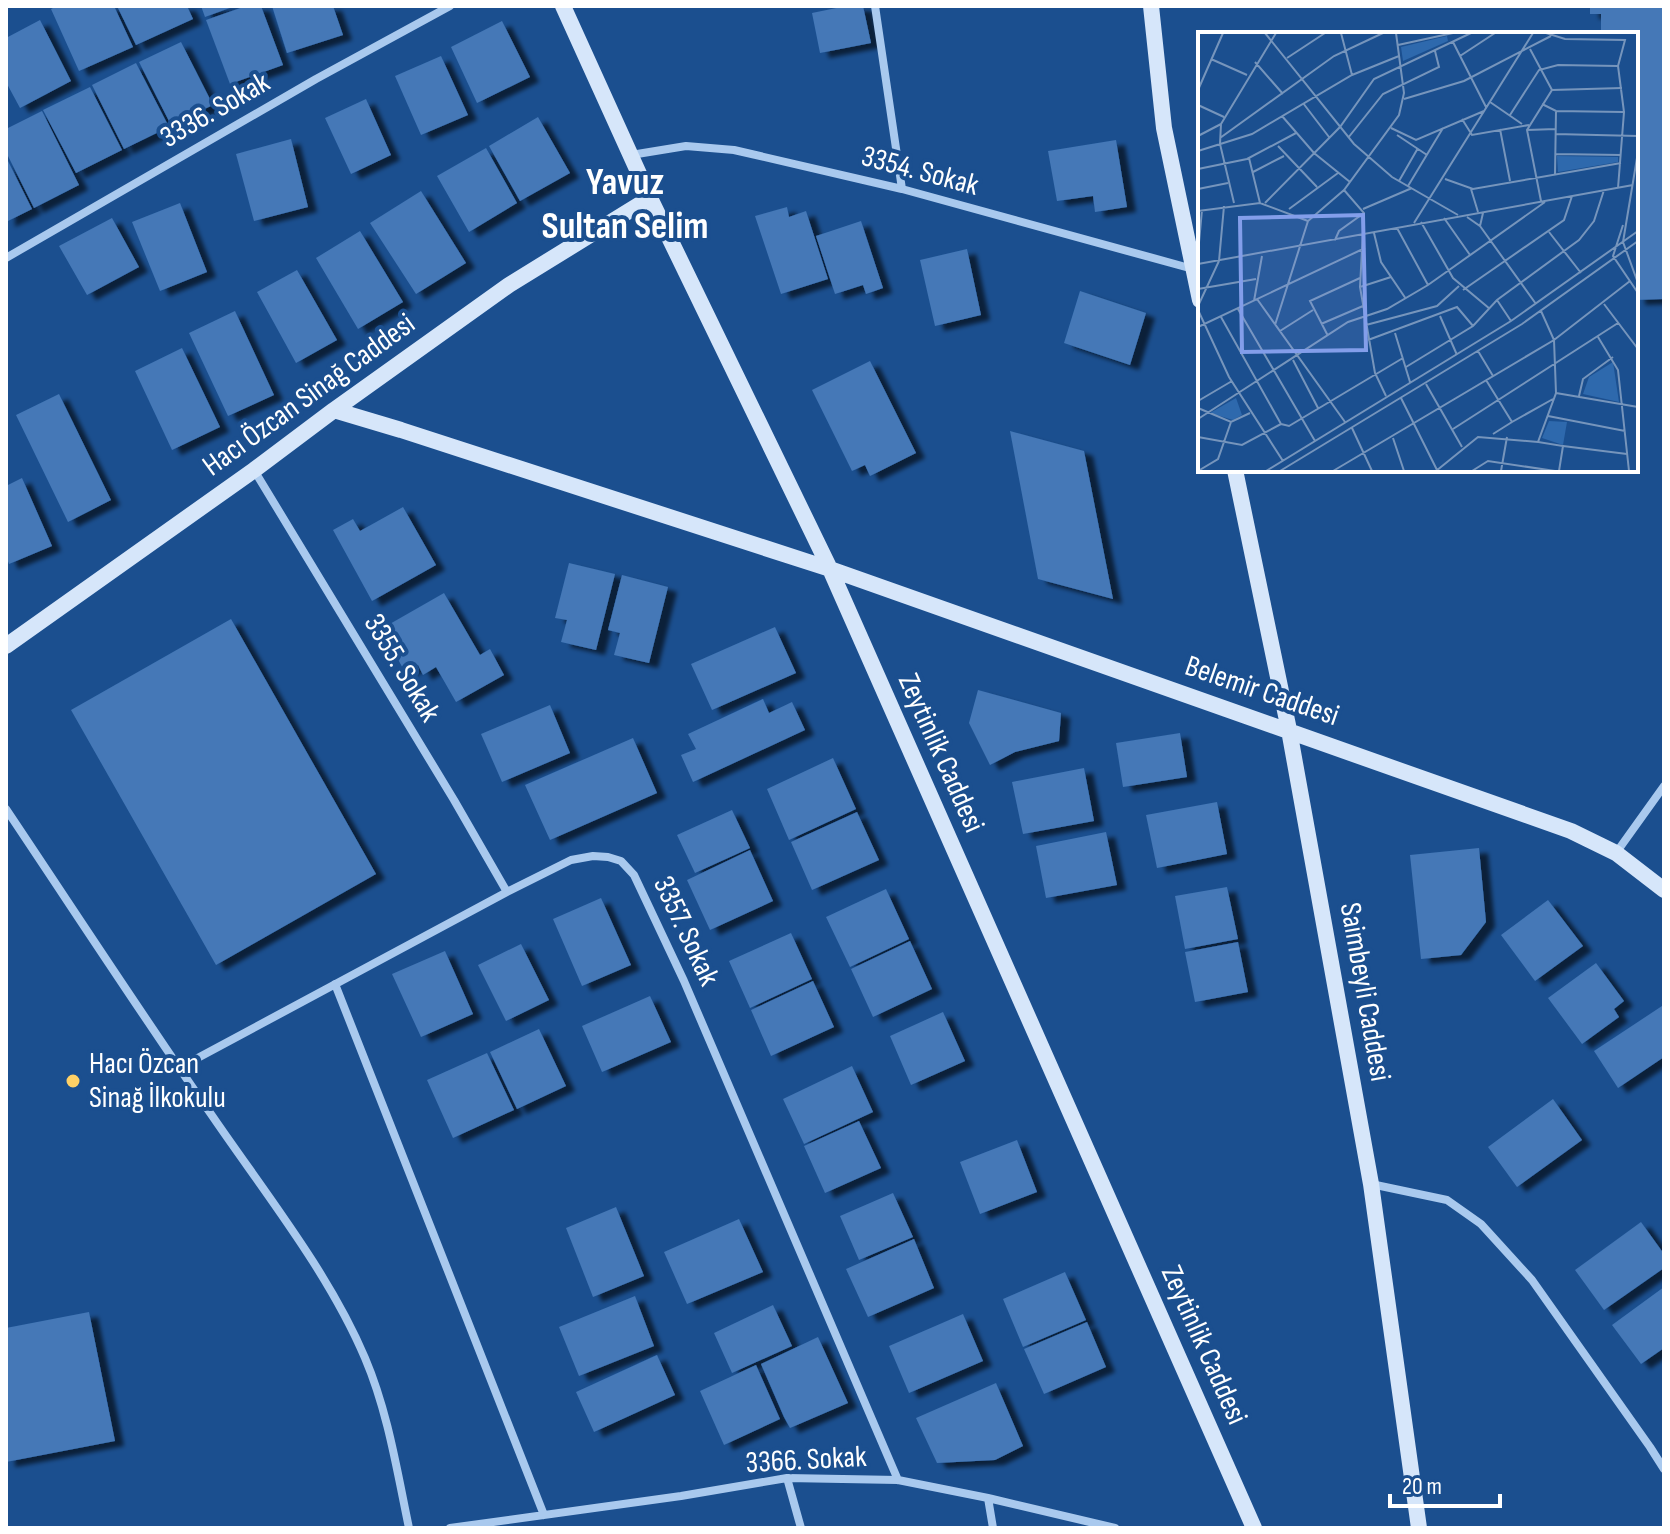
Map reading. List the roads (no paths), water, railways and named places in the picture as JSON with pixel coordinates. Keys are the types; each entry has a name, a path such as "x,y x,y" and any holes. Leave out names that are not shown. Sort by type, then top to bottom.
{"street":[{"name":"3336. Sokak","path":"6,258 316,79 450,6"},
{"name":"Zeytinlik Caddesi","path":"563,6 650,198 830,569 1254,1528"},
{"path":"875,6 902,189"},
{"path":"1151,6 1164,128 1198,290"},
{"name":"3354. Sokak","path":"631,155 686,146 734,150 902,189 1194,269"},
{"name":"Hacı Özcan Sinağ Caddesi","path":"6,646 509,285 650,198"},
{"name":"Belemir Caddesi","path":"334,410 830,569 1571,831 1616,853 1664,890"},
{"name":"3355. Sokak","path":"254,470 507,892"},
{"name":"Saimbeyli Caddesi","path":"1235,472 1289,730 1371,1184 1419,1528"},
{"path":"1616,853 1664,786"},
{"path":"6,809 293,1232 352,1328 382,1406 409,1528"},
{"name":"3357. Sokak","path":"179,1068 571,860 593,856 621,861 634,875 684,981 898,1480"},
{"path":"335,984 544,1515"},
{"path":"1371,1184 1447,1200 1481,1224 1532,1280 1664,1469"},
{"path":"787,1478 801,1528"},
{"name":"3366. Sokak","path":"450,1528 787,1478 898,1480 1115,1528"},
{"path":"988,1498 993,1528"}],"place":[{"name":"Hacı Özcan Sinağ İlkokulu","path":"73,1081"}],"district":[{"name":"Yavuz Sultan Selim","path":"625,204"}]}
